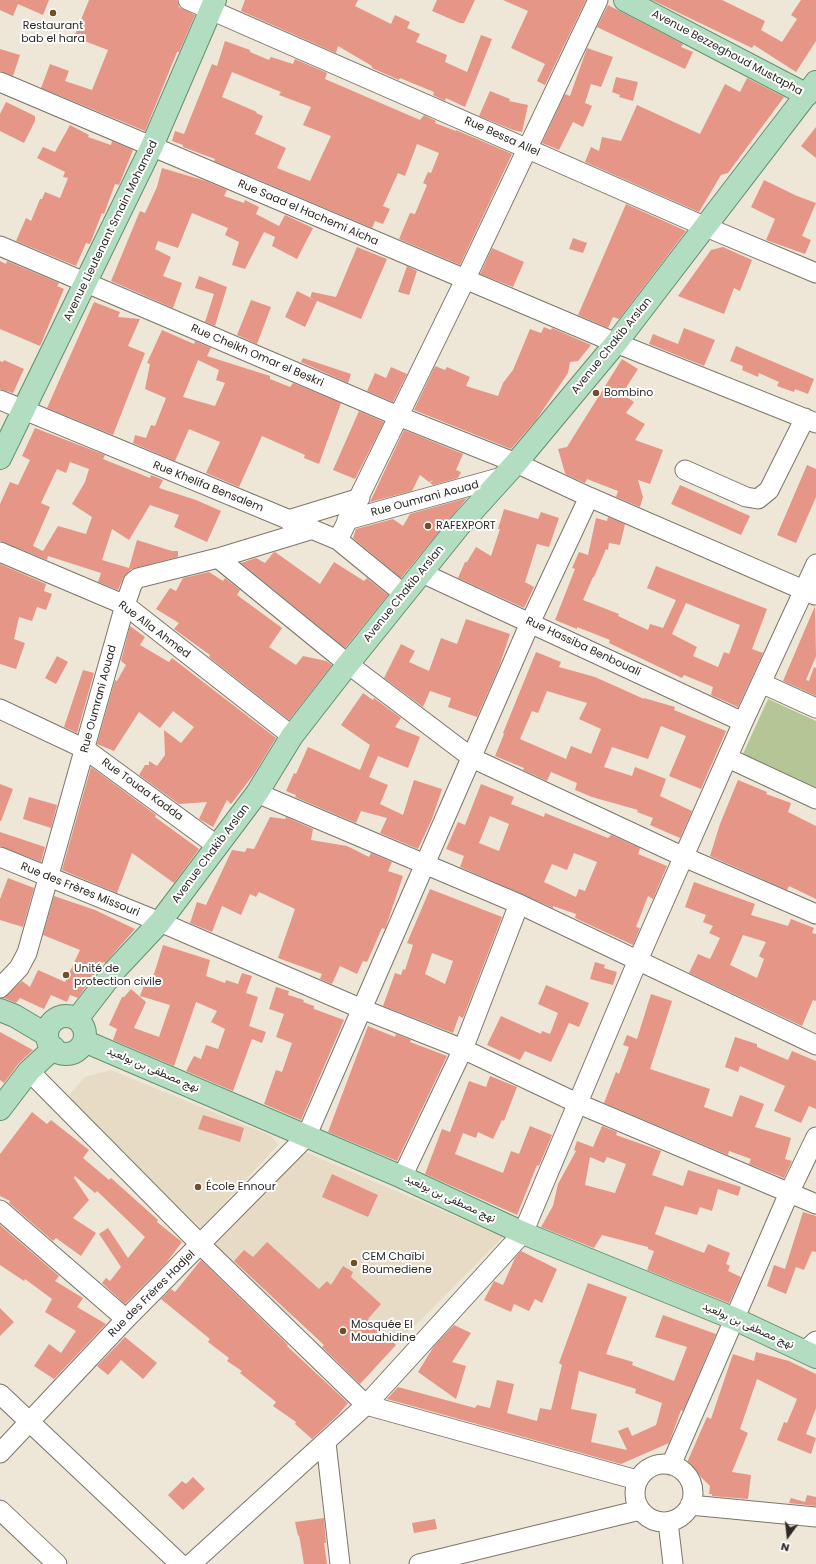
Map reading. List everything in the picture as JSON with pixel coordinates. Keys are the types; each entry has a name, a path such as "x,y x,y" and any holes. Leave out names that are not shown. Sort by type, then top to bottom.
{"main road":[{"name":"Avenue Bezzeghoud Mustapha","path":"626,0 813,92"},
{"name":"Avenue Lieutenant Smain Mohamed","path":"0,458 87,283 152,146 213,5"},
{"name":"Avenue Chakib Arslan","path":"77,1019 115,970 160,922 257,792 292,736 348,664 459,526 509,470 616,343 813,92"},
{"path":"0,1109 29,1071 52,1034 64,1016 77,1019 84,1031 84,1041 81,1046 72,1052 66,1053 52,1034 8,1013"},
{"name":"نهج مصطفى بن بولعيد","path":"84,1041 306,1137 402,1176 523,1233 812,1350"}],"street":[{"name":"Rue Bessa Allel","path":"188,0 213,5 528,148 706,227 816,273"},
{"path":"338,540 347,520 360,498 398,416 465,280 598,0"},
{"name":"Rue Saad el Hachemi Aicha","path":"0,82 465,280 616,343 810,420"},
{"name":"Rue Cheikh Omar el Beskri","path":"0,246 398,416 509,470 589,497 810,593"},
{"name":"Rue Khelifa Bensalem","path":"0,400 310,530 338,540 404,594"},
{"path":"685,470 746,497 758,499 769,490 810,420"},
{"name":"Rue Oumrani Aouad","path":"347,520 509,470"},
{"path":"306,1137 530,623 589,497"},
{"path":"288,520 360,498"},
{"name":"Rue Oumrani Aouad","path":"0,988 19,968 27,954 47,878 125,605 133,582 138,578 218,558 310,530"},
{"name":"Rue Alla Ahmed","path":"0,552 125,605 292,736"},
{"path":"218,558 348,664 472,758 684,857 816,914"},
{"path":"191,1564 326,1443 366,1405 523,1233 638,960 743,722 761,683 810,593 816,564"},
{"name":"Rue Hassiba Benbouali","path":"422,573 743,722"},
{"path":"761,683 816,708"},
{"name":"Rue Touaa Kadda","path":"0,709 85,748 216,845"},
{"path":"728,758 816,799"},
{"path":"257,792 519,904 816,1045"},
{"name":"Rue des Frères Missouri","path":"0,857 47,878 160,922 362,1009 463,1049 578,1104 816,1204"},
{"path":"402,1176 463,1049 519,904"},
{"path":"29,1071 200,1245 366,1405 637,1480"},
{"name":"Rue des Frères Hadjel","path":"0,1453 126,1319 306,1137"},
{"path":"666,1465 684,1434 789,1193 816,1137"},
{"path":"0,1210 126,1319"},
{"path":"0,1394 180,1564"},
{"path":"326,1443 340,1564"},
{"path":"666,1465 679,1469 687,1476 693,1495 686,1512 678,1519 668,1522 656,1521 647,1517 640,1510 635,1500 634,1490 637,1480 642,1473 651,1467 666,1465"},
{"path":"690,1505 816,1517"},
{"path":"0,1510 57,1564"},
{"path":"419,1564 640,1510"},
{"path":"668,1522 673,1564"}],"shaded area":[{"name":"École Ennour","path":"111,1070 271,1136 278,1145 201,1228 66,1099 85,1077"},
{"name":"CEM Chaïbi Boumediene","path":"303,1151 503,1237 396,1345 327,1281 291,1317 212,1245"}],"green space":[{"path":"768,699 816,721 816,789 742,756"}],"building":[{"path":"0,0 49,0 43,15 18,4 13,16 0,10"},
{"path":"89,0 177,0 179,7 195,15 179,52 177,52 145,131 41,88 50,64 69,71 65,81 92,90 108,50 74,37"},
{"path":"245,0 358,0 355,6 391,24 395,15 410,22 407,28 420,34 416,42 447,55 445,62 467,72 481,35 492,39 465,107 446,98 445,101 433,95 434,92 400,78 399,80 372,68 372,66 338,46 336,53 241,11"},
{"path":"437,0 475,0 464,23 460,23 432,11"},
{"path":"503,0 586,0 545,85 537,81 545,64 511,48 528,11"},
{"path":"652,0 722,0 765,21 761,30 782,42 797,19 791,15 801,0 816,0 816,41 796,72 754,45 752,48"},
{"path":"608,5 683,44 681,47 693,52 685,69 597,27"},
{"path":"225,41 250,50 250,52 269,60 271,57 293,64 295,59 327,73 325,79 420,120 424,115 436,121 435,123 456,130 512,154 460,265 399,239 410,213 415,214 427,185 423,183 428,172 431,173 439,153 417,144 405,176 398,173 383,206 390,209 383,224 375,221 372,228 214,161 215,159 183,147 183,145 172,141 175,131 184,134 212,64 217,66","holes":["232,72 281,92 279,95 311,107 303,125 331,136 310,181 277,168 286,148 255,134 263,116 222,97"]},
{"path":"587,48 613,57 601,87 591,84 585,103 592,106 583,127 573,122 559,150 542,143 565,94 570,96"},
{"path":"0,49 20,55 13,76 0,71"},
{"path":"616,77 638,82 633,101 619,97 620,95 612,92"},
{"path":"747,78 784,97 728,173 721,175 699,212 585,162 591,147 599,151 602,137 621,141 637,105 700,134 725,84 740,92"},
{"path":"490,91 510,99 509,101 528,105 522,132 513,130 479,116"},
{"path":"6,102 35,116 35,121 24,143 0,131 0,114"},
{"path":"70,125 89,135 88,137 111,145 112,141 133,150 119,185 115,184 104,214 102,213 90,244 86,243 76,266 16,241 26,218 31,221 40,199 42,199 45,192 60,198 68,178 63,177 65,172 37,158 43,147 55,152"},
{"path":"816,127 816,158 801,146"},
{"path":"162,168 206,181 227,190 224,196 244,203 245,200 259,207 256,214 279,226 285,215 313,228 297,259 272,246 275,237 264,232 245,269 232,265 239,242 225,235 228,228 192,213 178,248 158,241 155,249 171,257 163,276 182,283 173,308 111,281 140,211 145,213 157,187"},
{"path":"764,180 797,196 816,203 802,236 811,240 805,254 766,240 775,219 751,207"},
{"path":"626,204 686,231 619,319 613,317 608,328 578,315"},
{"path":"573,238 587,243 583,253 569,249"},
{"path":"357,247 387,259 361,319 310,298 312,292 336,297"},
{"path":"723,247 752,260 740,291 734,288 724,314 678,296 711,250"},
{"path":"492,248 524,262 513,287 480,274"},
{"path":"0,261 6,264 7,261 59,283 57,286 64,289 40,346 0,329"},
{"path":"407,266 417,271 409,295 398,292"},
{"path":"199,276 227,287 215,326 205,322 214,294 195,288"},
{"path":"297,291 317,301 305,327 285,317"},
{"path":"251,300 271,307 257,344 237,335"},
{"path":"94,302 120,312 118,317 140,319 128,346 145,353 113,435 47,408"},
{"path":"544,327 551,330 552,328 591,345 578,361 570,362 568,373 536,420 511,449 414,410 435,366 445,370 447,367 470,377 466,386 498,396 503,383 513,370 530,329 541,333"},
{"path":"684,328 715,340 704,366 649,344 653,334 678,344"},
{"path":"162,330 194,344 195,341 211,348 207,356 270,376 270,379 290,387 293,383 341,403 319,464 304,458 305,455 262,436 239,487 206,473 220,442 189,429 175,461 133,443 135,435 146,438 151,425 155,426 166,398 145,389 150,364 147,363","holes":["198,360 219,370 216,380 225,383 215,406 183,397"]},
{"path":"736,346 814,379 808,394 795,389 794,392 777,386 779,382 759,373 758,377 742,370 743,366 730,361"},
{"path":"303,358 351,374 348,383 301,362"},
{"path":"622,359 638,369 622,394 634,402 626,413 645,424 635,440 663,450 650,484 638,480 643,497 640,507 616,497 618,491 587,479 585,483 567,475 565,473 558,449 567,447"},
{"path":"4,360 24,369 13,393 0,389 0,361 3,362"},
{"path":"391,367 407,374 393,402 367,391 375,373 386,378"},
{"path":"359,411 384,422 355,479 333,470"},
{"path":"35,428 105,455 103,459 150,478 151,475 163,480 159,488 196,500 221,511 207,542 174,527 179,515 150,505 129,540 112,529 102,560 129,568 137,540 172,551 178,551 178,557 131,569 123,578 118,590 98,582 101,573 48,556 47,560 0,541 0,504 10,482 18,485 30,460 22,456","holes":["70,462 89,469 85,482 72,504 92,517 86,534 58,526 43,551 33,546 50,507 41,503 57,469 66,473"]},
{"path":"404,430 463,454 456,470 461,472 458,478 433,485 430,483 433,480 429,482 420,475 412,491 370,502"},
{"path":"807,465 816,469 816,497 796,543 777,535"},
{"path":"680,485 750,516 741,535 671,504"},
{"path":"467,498 401,578 353,538 356,529 393,519 403,526 410,514"},
{"path":"504,509 538,519 541,512 559,518 549,547 537,544 525,582 534,587 524,608 458,578 465,562 467,562 476,547 491,556 500,529 498,529"},
{"path":"608,517 625,524 620,545 609,543 608,550 606,549 583,600 619,614 618,616 648,630 650,624 663,628 676,600 647,588 656,566 767,609 752,649 763,653 738,707 711,695 713,687 684,675 682,678 609,643 610,640 555,620 575,569 572,568 579,552 588,555 596,518 607,521","holes":["686,603 740,625 729,654 724,652 718,667 693,656 697,647 672,634"]},
{"path":"275,552 320,584 334,562 364,581 367,578 388,595 345,648 241,563 256,558 265,563"},
{"path":"0,564 46,584 44,591 52,594 46,610 37,607 32,621 19,617 14,639 25,643 16,669 0,664"},
{"path":"209,572 223,581 225,578 240,590 237,595 282,628 269,647 296,665 303,656 326,661 332,665 289,720 209,657 210,655 174,629 179,623 156,609 170,588 176,591 183,578"},
{"path":"815,606 816,656 806,680 809,681 814,667 816,668 816,696 783,681"},
{"path":"466,619 510,634 499,667 477,717 448,707 451,698 430,691 423,707 384,678 401,644 415,651 409,662 429,671 441,638 457,644"},
{"path":"130,626 145,637 140,645 169,662 172,658 276,738 254,774 231,804 227,800 213,827 199,819 207,802 179,804 139,775 145,765 149,765 149,761 157,766 165,755 164,730 181,743 194,727 173,711 160,728 139,712 114,751 97,744 115,680 117,681 126,665 121,661"},
{"path":"536,652 561,662 559,667 595,677 644,699 675,707 674,710 726,731 701,789 669,776 686,736 661,726 648,759 612,747 604,767 632,776 635,767 666,779 660,796 692,811 680,838 650,825 653,818 637,812 638,810 592,797 575,790 577,783 551,772 547,781 523,770 524,768 495,756 504,734 503,733","holes":["547,691 587,703 579,719 601,729 591,754 571,746 566,759 520,739 532,711 538,713"]},
{"path":"57,656 68,662 56,684 45,678"},
{"path":"83,670 94,673 77,733 64,727"},
{"path":"363,693 373,700 374,698 401,718 395,727 420,737 408,768 378,756 369,777 388,785 380,804 403,815 414,780 442,789 432,819 418,849 380,833 387,818 361,811 356,823 295,797 296,795 286,791 294,773 296,774 308,747 360,770 370,745 341,725"},
{"path":"91,767 199,849 174,883 132,853 117,893 62,870"},
{"path":"738,780 767,792 766,794 791,803 788,812 816,826 816,899 789,886 787,890 710,856 720,824"},
{"path":"0,784 13,789 1,821 0,821"},
{"path":"481,784 514,797 511,804 544,817 545,813 608,838 611,835 640,848 638,854 667,866 653,899 648,896 636,927 640,928 633,945 575,918 576,914 553,906 553,908 460,867 464,856 446,849 458,822 465,825","holes":["490,816 509,824 499,851 479,843","574,853 597,862 585,891 579,889 576,897 544,882 552,864 567,870"]},
{"path":"29,797 57,805 51,828 23,819"},
{"path":"270,817 285,819 286,817 313,829 311,840 347,846 369,857 371,853 392,862 388,871 403,876 385,929 382,928 367,962 363,961 357,974 340,966 332,984 320,979 322,974 278,958 295,909 259,892 256,897 250,894 241,915 222,906 212,932 190,923 197,902 206,905 232,850 245,852 247,848 254,849"},
{"path":"0,832 45,847 41,862 0,846"},
{"path":"8,878 34,888 23,927 0,920 0,899"},
{"path":"694,882 755,904 751,915 788,926 791,919 814,928 812,933 816,934 816,1001 813,1000 802,1026 689,973 698,954 710,959 720,938 709,933 713,926 703,922 706,915 685,907","holes":["743,935 766,942 759,956 764,959 757,978 730,965"]},
{"path":"430,889 502,917 463,1018 459,1016 453,1033 383,1006 395,973 401,975 403,969 405,970 413,945 407,943","holes":["432,953 453,961 445,984 425,974"]},
{"path":"54,896 95,910 135,929 105,963 103,962 78,998 70,995 67,1002 51,995 44,1009 20,998 16,1003 4,998 22,981 30,987 38,970 65,982 80,950 43,935"},
{"path":"163,945 210,960 206,976 225,983 226,980 238,984 242,973 252,976 246,993 258,997 249,1026 266,1032 262,1043 252,1039 233,1091 186,1071 194,1056 201,1059 206,1045 218,1049 225,1029 211,1022 217,1011 196,1002 174,1066 113,1040 117,1029 109,1025 122,997 124,997 131,989 146,1002 134,1028 159,1037 170,1005 140,996 144,985 150,987"},
{"path":"595,962 605,965 604,968 617,972 613,985 590,979"},
{"path":"546,985 589,1003 579,1027 569,1023 551,1062 525,1051 520,1060 487,1045 501,1016 541,1034 542,1031 550,1034 558,1013 538,1004"},
{"path":"276,987 289,991 288,995 304,1000 303,1002 314,1006 314,1009 344,1020 301,1120 264,1104 276,1070 282,1072 292,1043 276,1037 284,1014 269,1009"},
{"path":"651,994 672,1001 650,1069 710,1089 704,1107 732,1117 740,1095 764,1104 755,1127 791,1138 785,1159 792,1161 784,1178 749,1164 751,1159 729,1151 728,1155 604,1103 616,1072 619,1074 629,1047 623,1045 627,1035 637,1039"},
{"path":"368,1026 395,1037 396,1034 411,1040 410,1042 447,1056 397,1161 328,1132"},
{"path":"0,1032 33,1050 19,1063 4,1083 0,1080"},
{"path":"735,1037 757,1044 757,1047 788,1060 792,1051 816,1061 816,1109 809,1106 801,1123 774,1111 785,1086 740,1066 738,1072 725,1067"},
{"path":"490,1076 517,1087 504,1121 502,1120 493,1139 478,1132 476,1138 463,1133 455,1154 503,1173 511,1151 519,1154 530,1126 552,1135 539,1166 537,1165 517,1215 425,1174 442,1129 450,1132 469,1081 486,1087"},
{"path":"32,1112 47,1124 51,1120 89,1150 83,1158 109,1180 111,1178 158,1220 157,1222 182,1242 166,1263 125,1304 102,1283 106,1278 110,1281 121,1267 99,1234 108,1228 128,1258 145,1237 97,1191 95,1193 75,1176 74,1178 89,1200 73,1218 96,1233 81,1256 56,1238 53,1241 9,1203 10,1201 0,1196 0,1154"},
{"path":"203,1115 244,1128 240,1142 198,1129"},
{"path":"602,1126 617,1132 616,1135 661,1151 652,1175 683,1186 688,1170 741,1187 738,1196 718,1189 712,1211 700,1207 697,1215 665,1206 655,1234 704,1253 708,1244 730,1253 726,1264 730,1266 728,1271 741,1277 729,1303 647,1270 654,1251 648,1249 648,1247 602,1235 594,1248 541,1227 553,1206 558,1184 576,1151 574,1150 577,1141 593,1147","holes":["590,1157 604,1163 607,1157 626,1164 615,1193 585,1185"]},
{"path":"332,1174 378,1195 368,1217 322,1197"},
{"path":"803,1212 816,1216 816,1252 812,1251 804,1270 796,1267 786,1294 767,1286 774,1265 785,1269"},
{"path":"0,1225 59,1276 55,1281 83,1298 77,1307 106,1324 54,1379 34,1366 49,1344 61,1353 76,1331 45,1312 52,1299 25,1279 24,1281 0,1265"},
{"path":"267,1242 319,1289 327,1281 331,1285 343,1266 353,1272 351,1277 381,1304 368,1319 396,1345 360,1384 322,1347 324,1345 234,1261 244,1250 253,1257"},
{"path":"521,1251 557,1269 542,1303 535,1299 529,1311 514,1304 511,1312 484,1300 494,1281 503,1285 515,1258"},
{"path":"201,1260 288,1345 287,1346 348,1403 338,1415 312,1439 295,1424 296,1422 273,1406 276,1402 240,1373 242,1371 227,1361 229,1358 208,1342 210,1339 161,1299 171,1289 175,1292"},
{"path":"588,1283 627,1297 606,1354 633,1362 632,1365 674,1381 687,1347 655,1337 663,1315 716,1334 683,1411 681,1410 669,1443 621,1464 387,1399 398,1387 475,1408 477,1405 490,1408 497,1380 514,1384 507,1413 537,1421 540,1408 551,1410 562,1365 559,1363","holes":["579,1371 636,1389 635,1393 662,1403 656,1425 632,1436 628,1427 618,1431 627,1450 591,1442 597,1414 571,1409"]},
{"path":"0,1308 14,1322 0,1336"},
{"path":"454,1325 471,1333 452,1362 466,1366 456,1399 418,1372 434,1346"},
{"path":"125,1337 157,1363 143,1379 121,1360 108,1375 97,1366"},
{"path":"756,1352 789,1361 816,1374 816,1408 806,1434 816,1438 811,1454 777,1440 784,1422 787,1423 797,1399 757,1379 740,1429 748,1433 732,1472 751,1475 748,1499 712,1496 712,1494 709,1494 710,1486 695,1471 685,1467 707,1417 711,1419 733,1354 754,1361"},
{"path":"193,1477 205,1489 183,1510 168,1495 182,1481 186,1484"},
{"path":"807,1495 816,1497 816,1506 789,1503 791,1498 805,1502"},
{"path":"324,1518 326,1543 324,1543 327,1564 304,1564 295,1522"},
{"path":"435,1519 437,1529 414,1533 412,1523"}],"place":[{"name":"Restaurant bab el hara","path":"53,13"},
{"name":"Bombino","path":"596,393"},
{"name":"RAFEXPORT","path":"428,526"},
{"name":"Unité de protection civile","path":"66,975"},
{"name":"École Ennour","path":"198,1187"},
{"name":"CEM Chaïbi Boumediene","path":"354,1263"},
{"name":"Mosquée El Mouahidine","path":"343,1331"}]}
